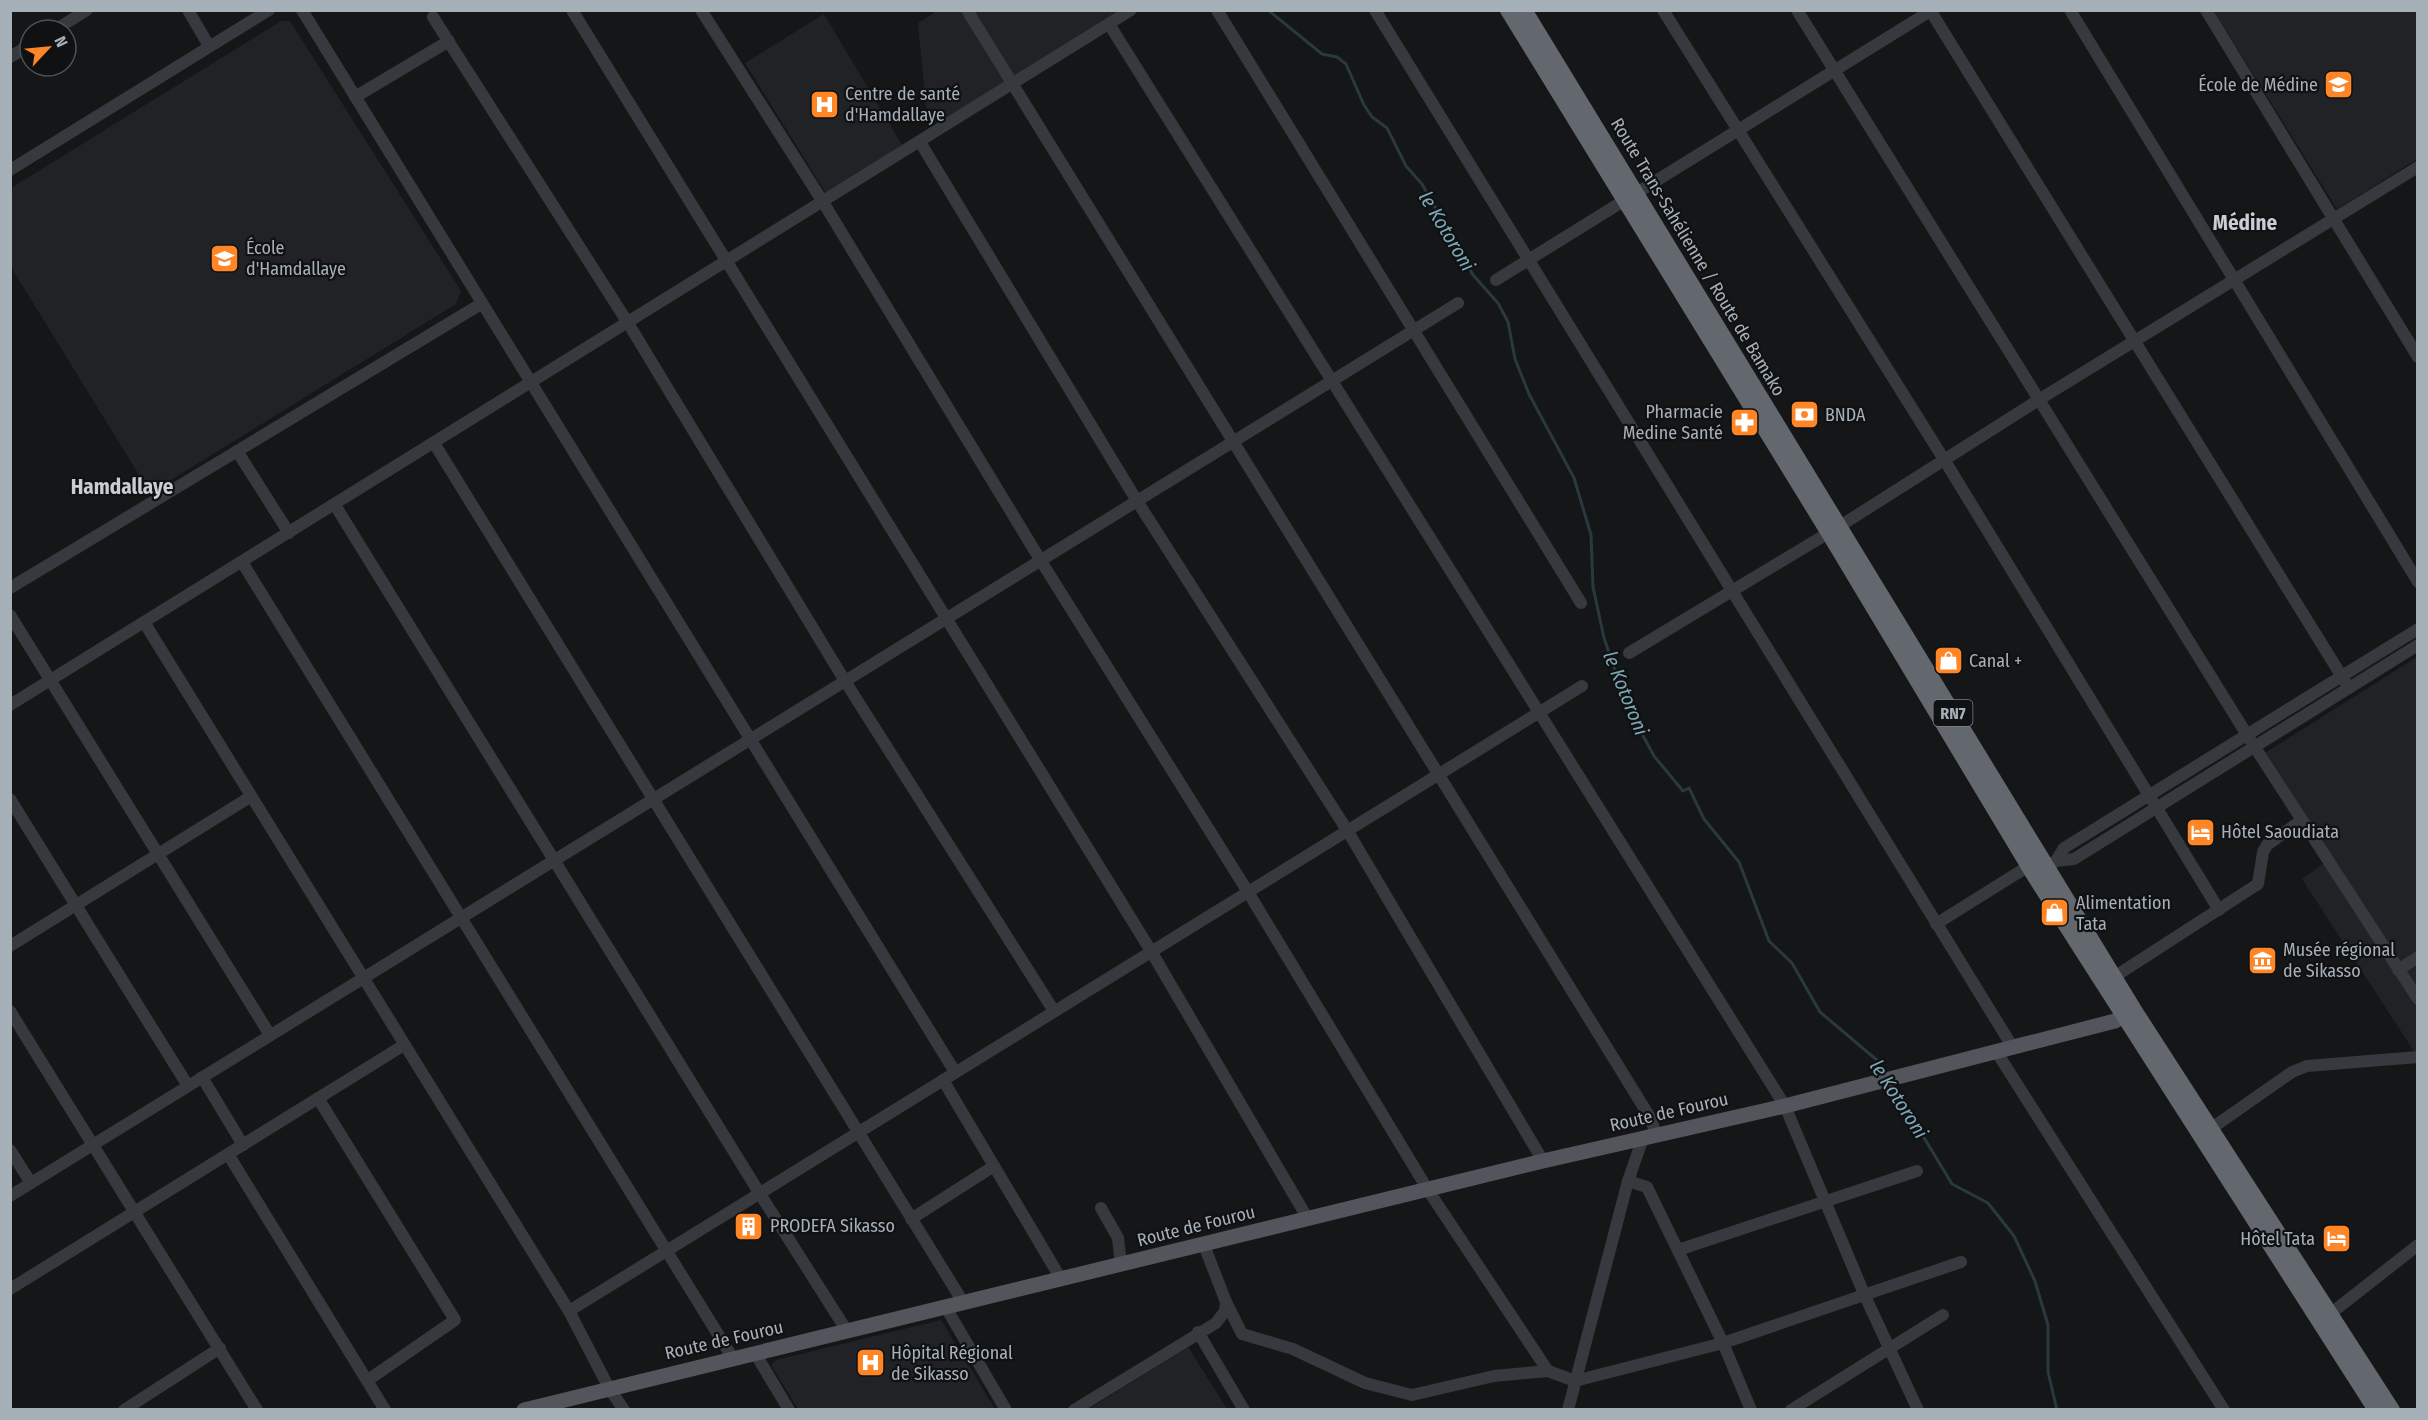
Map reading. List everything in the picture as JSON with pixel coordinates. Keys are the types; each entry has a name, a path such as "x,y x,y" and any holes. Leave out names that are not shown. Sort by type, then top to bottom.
{"highway":[{"name":"Route Trans-Sahélienne / Route de Bamako","path":"1508,10 1631,197"},
{"name":"Route Trans-Sahélienne / Route de Bamako","path":"1524,10 1631,197 2041,865 2129,1013 2326,1318 2392,1410"},
{"name":"Route Trans-Sahélienne / Route de Bamako","path":"2041,865 2114,977 2129,1013 2212,1128 2326,1318 2376,1410"}],"main road":[{"name":"Route de Fourou","path":"524,1410 732,1357 1204,1245 1544,1161 1785,1106 1906,1076 2012,1046 2115,1022 2129,1013"}],"street":[{"path":"74,18 87,10"},
{"path":"188,10 209,46"},
{"path":"10,170 269,10"},
{"path":"302,10 955,1072"},
{"path":"572,10 1151,951 1308,1219"},
{"path":"701,10 823,202 1041,561 1248,892 1428,1190 1548,1371"},
{"path":"967,10 1645,1109 1650,1137 1628,1182 1568,1410"},
{"path":"10,705 1131,10"},
{"path":"1217,10 1581,603"},
{"path":"1375,10 2012,1046"},
{"path":"1663,10 1945,461 2219,910"},
{"path":"1797,10 2251,740 2418,999"},
{"path":"2070,10 2418,582"},
{"path":"2205,10 2418,357"},
{"path":"1496,280 1931,11 2349,688"},
{"path":"433,17 628,322 845,681 1054,1011"},
{"path":"1109,24 1785,1106 1865,1296 1918,1410"},
{"path":"355,97 449,41"},
{"path":"920,142 1137,501 1347,830 1544,1161"},
{"path":"1629,654 1834,530 2040,399 2418,167"},
{"path":"10,1196 749,738 947,620 1458,303"},
{"path":"10,588 481,304"},
{"path":"434,443 963,1302"},
{"path":"237,451 289,533"},
{"path":"334,505 760,1194 847,1330"},
{"path":"242,561 732,1357"},
{"path":"10,615 270,1035"},
{"path":"144,622 569,1311 609,1388 624,1410"},
{"path":"2041,865 2074,859 2156,807 2342,676 2418,629"},
{"path":"1936,924 2041,865 2064,848 2148,796 2349,688 2418,645"},
{"path":"569,1311 859,1135 955,1072 1582,686"},
{"path":"10,946 250,796"},
{"path":"10,799 188,1086"},
{"path":"2114,977 2258,884 2263,852 2267,845 2302,820"},
{"path":"2398,970 2418,957"},
{"path":"10,1011 258,1410"},
{"path":"10,1289 404,1045"},
{"path":"1996,1051 2224,1410"},
{"path":"2212,1128 2292,1072 2307,1066 2418,1057"},
{"path":"202,1077 243,1145"},
{"path":"943,1080 1061,1279"},
{"path":"318,1098 455,1320 368,1380"},
{"path":"10,1150 31,1183"},
{"path":"228,1154 385,1410"},
{"path":"911,1219 994,1166"},
{"path":"1678,1250 1917,1171"},
{"path":"1628,1182 1647,1187 1723,1343 1751,1410"},
{"path":"1101,1208 1118,1238 1121,1265"},
{"path":"1204,1245 1226,1302 1242,1334 1293,1349 1365,1383 1412,1395 1494,1376 1548,1371 1575,1381 1723,1343 1961,1262"},
{"path":"2326,1318 2418,1245"},
{"path":"1074,1410 1216,1323 1225,1311 1226,1302"},
{"path":"945,1306 1006,1410"},
{"path":"1791,1410 1942,1315"},
{"path":"1198,1332 1244,1410"},
{"path":"124,1410 220,1348"},
{"path":"755,1353 789,1410"}],"shaded area":[{"path":"933,11 1121,11 938,125 926,107 918,23 934,13"},
{"name":"École de Médine","path":"2214,11 2417,11 2417,159 2337,209"},
{"name":"Centre de santé d'Hamdallaye","path":"824,14 902,145 826,193 745,63"},
{"name":"École d'Hamdallaye","path":"281,21 290,21 461,291 456,304 155,490 144,483 11,267 11,188"},
{"path":"2417,657 2417,1056 2302,879 2324,863 2257,758"},
{"name":"Hôpital Régional de Sikasso","path":"941,1320 995,1409 798,1409 771,1365 776,1360"},
{"path":"1188,1347 1227,1409 1087,1410"}],"waterway":[{"name":"le Kotoroni","path":"1268,10 1322,54 1337,57 1346,64 1364,105 1372,117 1387,128 1406,166 1422,184 1473,275 1498,303 1508,322 1515,359 1529,394 1574,478 1591,535 1593,587 1604,638 1628,708 1654,756 1683,791 1689,788 1704,819 1739,862 1769,941 1792,963 1820,1012 1878,1061 1886,1074"},
{"name":"le Kotoroni","path":"1891,1083 1952,1184 1988,1203 2014,1236 2035,1281 2048,1325 2048,1372 2057,1410"}],"place":[{"name":"École de Médine","path":"2339,85"},
{"name":"Centre de santé d'Hamdallaye","path":"824,104"},
{"name":"École d'Hamdallaye","path":"225,258"},
{"name":"BNDA","path":"1804,415"},
{"name":"Pharmacie Medine Santé","path":"1744,422"},
{"name":"Canal +","path":"1948,661"},
{"name":"Hôtel Saoudiata","path":"2200,832"},
{"name":"Alimentation Tata","path":"2055,913"},
{"name":"Musée régional de Sikasso","path":"2262,960"},
{"name":"PRODEFA Sikasso","path":"749,1226"},
{"name":"Hôtel Tata","path":"2336,1239"},
{"name":"Hôpital Régional de Sikasso","path":"870,1363"}],"district":[{"name":"Médine","path":"2245,223"},
{"name":"Hamdallaye","path":"122,487"}]}
